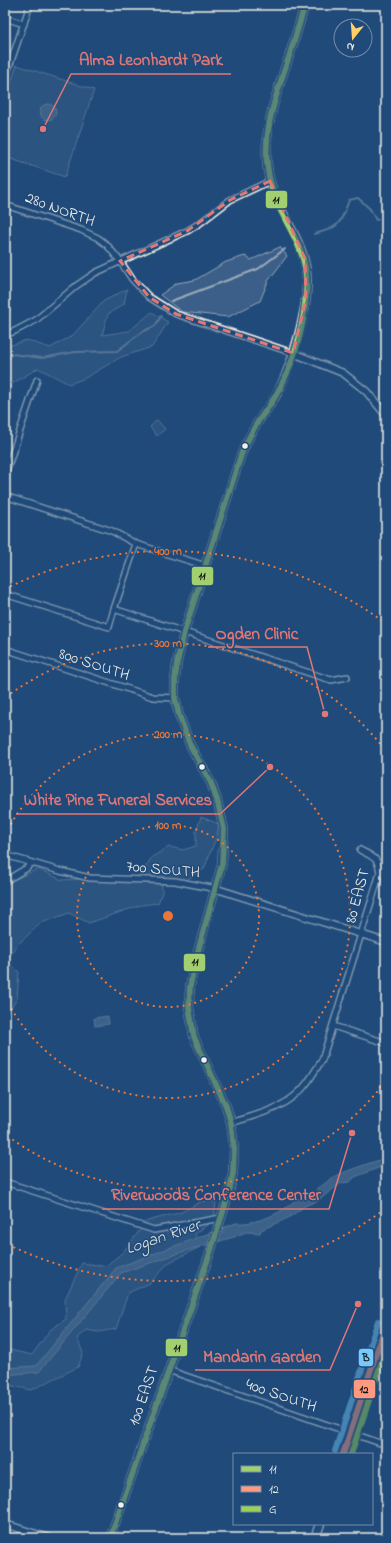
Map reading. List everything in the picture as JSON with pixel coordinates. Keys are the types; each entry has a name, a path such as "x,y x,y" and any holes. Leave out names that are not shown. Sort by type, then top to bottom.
{"highway":[{"path":"343,1453 386,1324"},
{"path":"315,1538 320,1525"}],"main road":[{"name":"100 EAST","path":"110,1538 210,1253 229,1193 232,1173 234,1148 231,1122 226,1106 194,1037 189,1007 190,986 195,962 217,889 224,853 224,829 218,800 211,783 184,731 175,698 175,680 184,632 241,455 248,437 279,391 293,353 301,325 306,299 307,281 304,259 298,240 276,198 270,181 267,164 267,134 271,114 305,5"}],"street":[{"path":"5,79 30,5"},
{"path":"5,18 24,24"},
{"path":"5,334 15,331 36,320 76,286 95,273 187,231 230,200 270,181"},
{"name":"280 NORTH","path":"5,205 81,230 98,238 107,245 132,279 149,297 176,314 293,353"},
{"path":"293,353 343,373 366,391 386,415"},
{"path":"5,475 8,458 37,380"},
{"path":"5,496 112,531 136,544 206,566"},
{"path":"5,594 109,627 136,544"},
{"path":"114,609 330,680 347,677"},
{"name":"800 SOUTH","path":"5,649 153,697 175,698"},
{"name":"80 EAST","path":"231,1122 277,1108 297,1094 307,1084 322,1060 380,873 379,863 374,858 360,850"},
{"name":"700 SOUTH","path":"5,855 90,878 175,881 217,889 386,942"},
{"path":"5,881 27,868 31,863"},
{"path":"333,1026 386,1043"},
{"path":"5,1182 154,1230 221,1218"},
{"name":"400 SOUTH","path":"168,1370 386,1445"},
{"path":"5,1524 49,1538"}],"highlighted area":[{"path":"270,181 305,259 306,299 293,353 176,314 149,297 120,261 187,231 230,200"}],"shaded area":[{"path":"17,65 94,90 65,177 5,157 5,100"},
{"path":"48,104 54,106 56,112 54,118 48,120 42,118 40,112 42,106"},
{"path":"280,247 287,256 268,281 260,301 228,317 182,312 160,295 177,283 195,280 226,262 245,256 251,260"},
{"path":"127,289 124,304 108,314 102,335 129,331 152,312 168,322 152,347 121,357 85,378 69,384 38,368 5,388 5,347 27,340 50,348 72,336 104,301"},
{"path":"157,420 165,429 157,436 150,427"},
{"path":"201,817 219,824 217,835 204,869 185,881 162,882 162,893 158,903 141,905 89,923 69,913 41,923 16,946 6,962 19,972 17,999 5,1015 5,884 38,869 62,880 102,878 131,883 143,871 152,857 169,847 183,850 196,846 196,831"},
{"path":"108,1016 109,1024 95,1026 94,1018"},
{"path":"386,1158 386,1165 355,1177 350,1182 341,1183 319,1200 305,1206 288,1218 261,1230 260,1233 246,1232 121,1273 39,1372 5,1375 5,1368 36,1366 116,1268 236,1223 267,1218 308,1194 317,1192 317,1188 335,1176"},
{"path":"202,1201 216,1202 214,1220 195,1234 200,1247 168,1263 150,1283 128,1293 116,1329 98,1332 86,1330 77,1338 83,1353 78,1367 31,1390 5,1384 5,1349 32,1355 50,1330 66,1319 65,1299 82,1263 106,1266 123,1252 147,1221 182,1212"}],"waterway":[{"path":"314,234 329,230 338,224 349,200 358,198 370,209 376,220 386,217"},
{"path":"171,301 258,269 285,249"},
{"path":"5,364 12,354 42,358 75,352 117,351 142,332 155,326 161,316"}],"transit line":[{"name":"11","path":"110,1538 210,1253 229,1193 233,1173 234,1149 231,1123 226,1106 194,1037 189,1007 190,986 195,962 222,864 224,829 211,783 190,745 179,715 175,698 175,680 184,632 241,455 254,428 268,408 288,372 297,346 303,320 306,294 304,262 294,235 281,210 270,181 267,165 267,148 271,116 279,85 305,5"},
{"name":"B","path":"335,1451 378,1321"},
{"name":"12","path":"343,1453 386,1324"},
{"name":"G","path":"351,1453 386,1349"}],"place":[{"name":"Alma Leonhardt Park","path":"43,129"},
{"name":"Ogden Clinic","path":"325,714"},
{"name":"White Pine Funeral Services","path":"270,767"},
{"name":"Riverwoods Conference Center","path":"352,1133"},
{"name":"Mandarin Garden","path":"358,1304"}],"water label":[{"name":"Logan River","path":"163,1237"}]}
